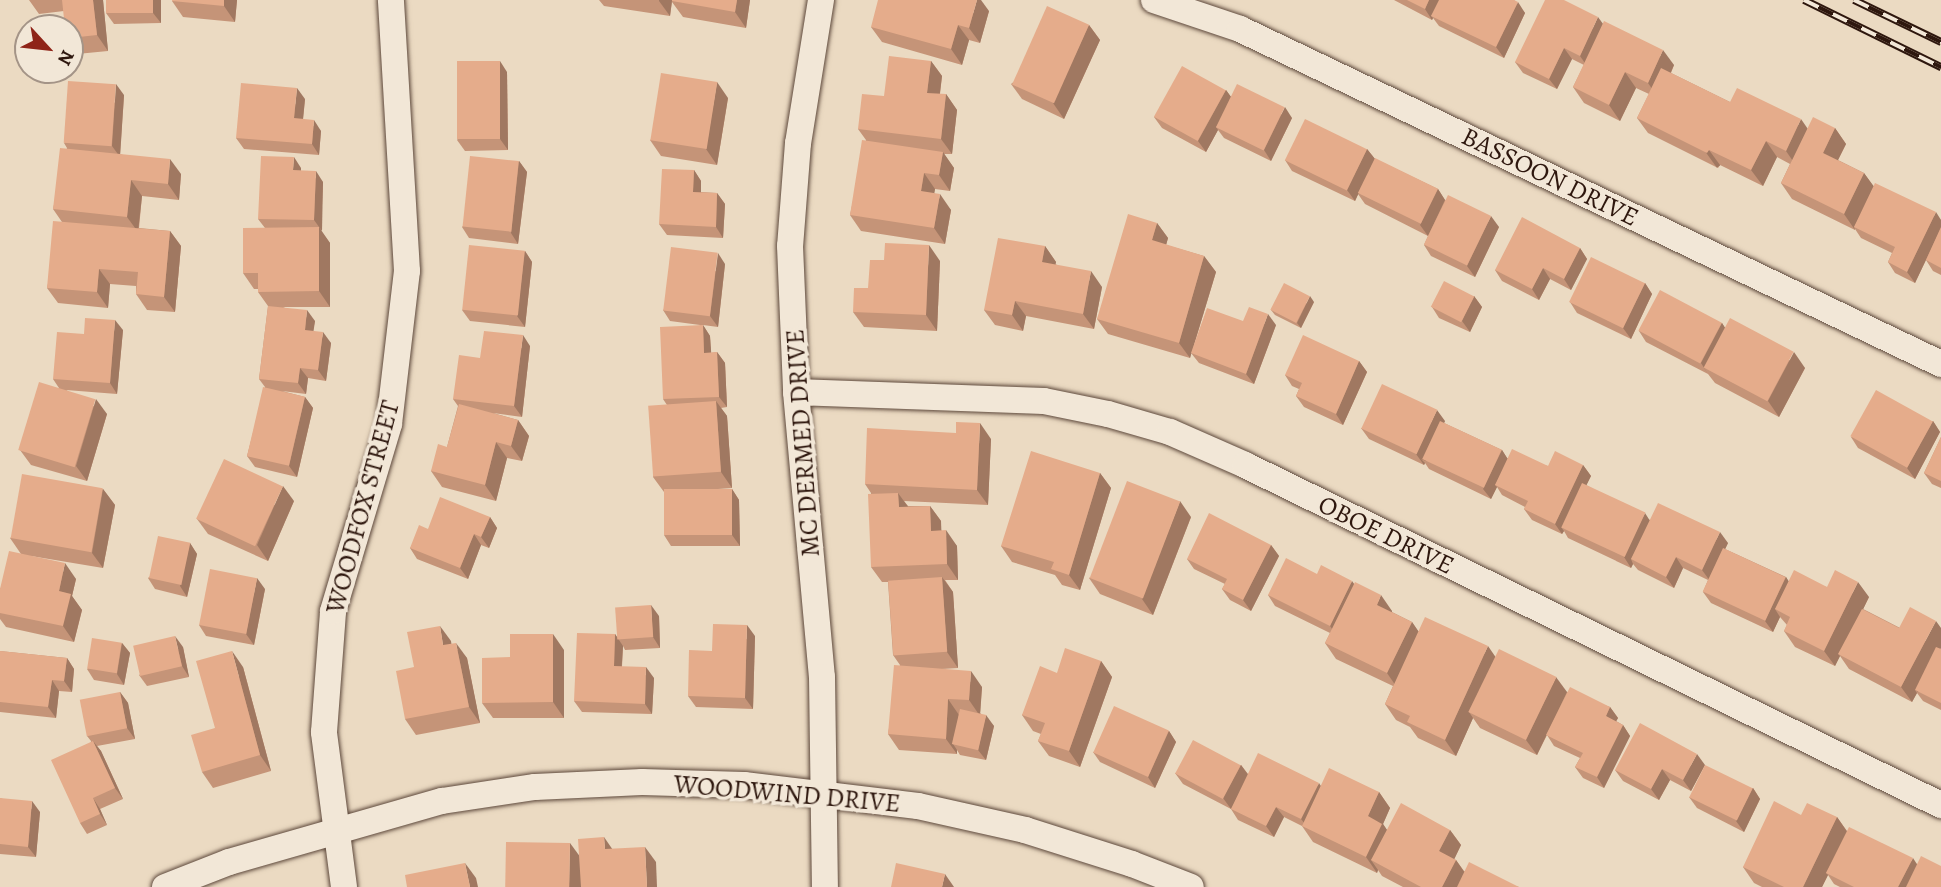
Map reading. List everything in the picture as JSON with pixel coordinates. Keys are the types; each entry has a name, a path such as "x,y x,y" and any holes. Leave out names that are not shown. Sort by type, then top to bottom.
{"street":[{"name":"WOODFOX STREET","path":"344,887 324,732 333,611 389,424 407,271 391,0"},
{"name":"MC DERMED DRIVE","path":"821,0 798,143 790,246 796,392 822,677 825,887"},
{"name":"BASSOON DRIVE","path":"1154,0 1240,29 1941,364"},
{"name":"OBOE DRIVE","path":"796,392 1044,401 1108,414 1170,432 1257,471 1941,805"},
{"name":"WOODWIND DRIVE","path":"165,887 229,862 442,801 535,787 642,782 744,785 918,806 1025,830 1132,864 1191,887"}],"building":[{"path":"62,0 93,0 97,35 84,36 84,14 64,14"},
{"path":"106,0 153,0 153,13 106,13"},
{"path":"224,0 224,6 172,1"},
{"path":"672,0 737,0 735,12"},
{"path":"878,0 977,0 969,28 958,25 951,49 871,27"},
{"path":"1407,0 1429,0 1425,9"},
{"path":"1439,0 1518,2 1496,47 1431,16"},
{"path":"1545,0 1564,0 1598,17 1580,56 1564,48 1549,79 1515,62"},
{"path":"1047,6 1089,25 1054,103 1012,85"},
{"path":"1604,21 1663,50 1648,83 1625,72 1609,105 1573,87"},
{"path":"889,56 931,61 927,93 946,94 941,139 858,129 862,94 884,96"},
{"path":"457,61 500,61 500,139 457,139"},
{"path":"1182,66 1226,90 1198,141 1154,117"},
{"path":"1661,68 1730,102 1737,88 1801,119 1786,151 1766,141 1751,170 1709,150 1707,153 1637,118"},
{"path":"661,73 717,82 707,149 650,140"},
{"path":"241,83 297,88 294,118 314,120 312,144 236,138"},
{"path":"68,84 116,84 112,146 64,143"},
{"path":"1237,84 1285,107 1264,150 1216,127"},
{"path":"1813,117 1835,128 1823,153 1864,173 1844,214 1781,183"},
{"path":"1305,119 1367,149 1347,191 1285,160"},
{"path":"862,140 943,152 939,175 924,173 921,191 940,194 934,228 850,215"},
{"path":"60,148 170,159 168,184 131,180 127,217 53,209"},
{"path":"261,156 294,157 293,170 316,171 314,220 258,219"},
{"path":"470,156 519,161 511,232 463,227"},
{"path":"1375,158 1438,189 1421,224 1358,193"},
{"path":"662,169 694,170 693,192 717,193 716,227 659,224"},
{"path":"1875,183 1936,212 1907,272 1888,262 1895,247 1854,227"},
{"path":"1448,195 1491,216 1467,265 1424,244"},
{"path":"1128,214 1157,223 1152,240 1204,256 1179,343 1097,319"},
{"path":"1522,217 1580,248 1564,279 1543,268 1532,289 1495,270"},
{"path":"53,221 170,231 164,297 136,294 138,272 99,269 97,292 47,288"},
{"path":"319,227 319,291 258,292 258,273 243,273 243,228"},
{"path":"1941,227 1941,268 1926,260"},
{"path":"998,238 1045,246 1042,262 1091,271 1083,314 1015,301 1012,315 984,310"},
{"path":"885,243 929,245 926,315 853,312 854,288 868,288 870,260 884,260"},
{"path":"469,245 525,251 518,315 462,310"},
{"path":"671,247 718,253 710,316 663,311"},
{"path":"1591,257 1645,283 1623,328 1569,302"},
{"path":"1444,281 1474,296 1461,322 1431,307"},
{"path":"1284,283 1310,296 1296,323 1270,310"},
{"path":"1660,290 1722,323 1700,363 1638,331"},
{"path":"268,306 307,310 305,330 323,332 318,370 300,368 298,383 259,379"},
{"path":"1249,307 1268,314 1246,374 1191,353 1207,308 1243,321"},
{"path":"85,318 115,320 110,383 53,379 57,332 84,334"},
{"path":"1730,318 1794,352 1767,401 1704,367"},
{"path":"703,325 704,353 717,352 719,397 663,399 660,327"},
{"path":"484,331 523,335 514,406 453,399 459,355 480,358"},
{"path":"1303,335 1359,361 1336,414 1296,396 1302,383 1285,375"},
{"path":"39,382 95,399 75,467 18,450"},
{"path":"1382,384 1437,410 1417,454 1361,428"},
{"path":"263,387 305,397 289,466 247,456"},
{"path":"1876,390 1933,422 1907,468 1850,436"},
{"path":"716,401 721,472 653,477 648,406"},
{"path":"459,404 518,420 511,446 496,442 485,485 431,471 438,444 447,447"},
{"path":"1440,421 1502,450 1484,488 1422,459"},
{"path":"956,422 980,423 977,490 865,484 867,428 956,433"},
{"path":"1941,437 1941,481 1924,473"},
{"path":"1512,449 1548,466 1555,451 1583,465 1555,524 1524,509 1528,501 1495,485"},
{"path":"1031,451 1100,473 1069,575 1051,569 1054,562 1001,546"},
{"path":"224,459 283,486 255,546 196,519"},
{"path":"22,474 103,488 91,552 11,538"},
{"path":"1127,481 1180,501 1143,599 1090,578"},
{"path":"1582,483 1645,513 1625,557 1561,527"},
{"path":"664,489 732,489 732,535 664,535"},
{"path":"898,493 899,507 930,506 931,531 946,530 947,564 871,567 868,494"},
{"path":"440,497 490,517 481,537 474,534 460,568 410,548 419,525 428,529"},
{"path":"1658,503 1720,532 1702,570 1676,557 1666,577 1631,559"},
{"path":"1209,513 1271,545 1243,600 1222,589 1227,579 1187,559"},
{"path":"158,536 190,543 181,585 149,578"},
{"path":"1723,548 1786,577 1765,621 1703,592"},
{"path":"9,551 65,563 59,591 71,594 63,626 0,613 0,589"},
{"path":"1286,558 1317,574 1321,565 1352,581 1330,626 1268,595"},
{"path":"210,569 257,578 246,634 199,625"},
{"path":"1794,570 1827,587 1835,570 1858,582 1824,651 1784,631 1790,617 1775,609"},
{"path":"942,577 947,652 893,656 888,581"},
{"path":"1355,582 1381,595 1377,605 1412,622 1387,673 1325,643"},
{"path":"651,605 653,637 617,639 615,608"},
{"path":"1910,607 1936,621 1901,687 1838,654 1862,609 1899,628"},
{"path":"1425,617 1488,646 1445,740 1407,722 1410,716 1385,704"},
{"path":"713,624 747,625 745,698 688,696 689,650 712,651"},
{"path":"440,626 443,645 456,643 469,707 405,719 396,671 414,667 407,632"},
{"path":"577,633 615,634 614,666 646,667 645,704 574,701"},
{"path":"510,634 553,634 553,702 482,703 482,658 510,657"},
{"path":"175,636 182,666 140,676 133,646"},
{"path":"92,638 122,643 117,673 87,669"},
{"path":"1936,647 1941,649 1941,703 1915,690"},
{"path":"1065,648 1101,661 1069,751 1038,741 1045,723 1022,715 1040,666 1057,673"},
{"path":"1499,649 1557,677 1526,740 1468,712"},
{"path":"0,651 67,658 64,681 52,680 48,707 0,702"},
{"path":"232,651 260,755 202,772 191,735 215,728 196,661"},
{"path":"894,665 971,671 969,700 948,699 946,739 888,734"},
{"path":"1570,687 1610,707 1606,716 1623,725 1597,777 1575,767 1583,753 1546,735"},
{"path":"120,692 127,728 87,736 80,700"},
{"path":"1114,706 1169,730 1148,777 1093,753"},
{"path":"960,709 986,715 978,750 952,744"},
{"path":"1640,723 1697,754 1683,780 1662,769 1651,789 1615,770"},
{"path":"1193,740 1241,765 1223,799 1175,774"},
{"path":"93,741 115,788 93,798 100,814 80,823 51,760"},
{"path":"1258,753 1319,783 1301,819 1276,807 1266,826 1231,809"},
{"path":"1705,765 1753,788 1737,821 1689,797"},
{"path":"1329,768 1379,792 1368,816 1382,824 1366,857 1302,826"},
{"path":"0,798 32,801 28,847 0,844"},
{"path":"1774,801 1801,815 1807,803 1837,817 1803,887 1784,887 1743,867"},
{"path":"1401,803 1450,830 1439,851 1456,860 1442,887 1421,887 1371,860"},
{"path":"1849,827 1913,858 1898,887 1854,887 1826,873"},
{"path":"604,837 605,849 645,847 647,887 581,887 578,839"},
{"path":"506,842 570,843 569,887 505,887"},
{"path":"1921,856 1941,866 1941,887 1906,887"},
{"path":"1469,862 1519,887 1457,887"},
{"path":"465,863 470,887 407,887 405,875"},
{"path":"896,863 945,874 942,887 891,887"}],"railway":[{"path":"1804,0 1941,67"},
{"path":"1854,0 1941,42"}]}
